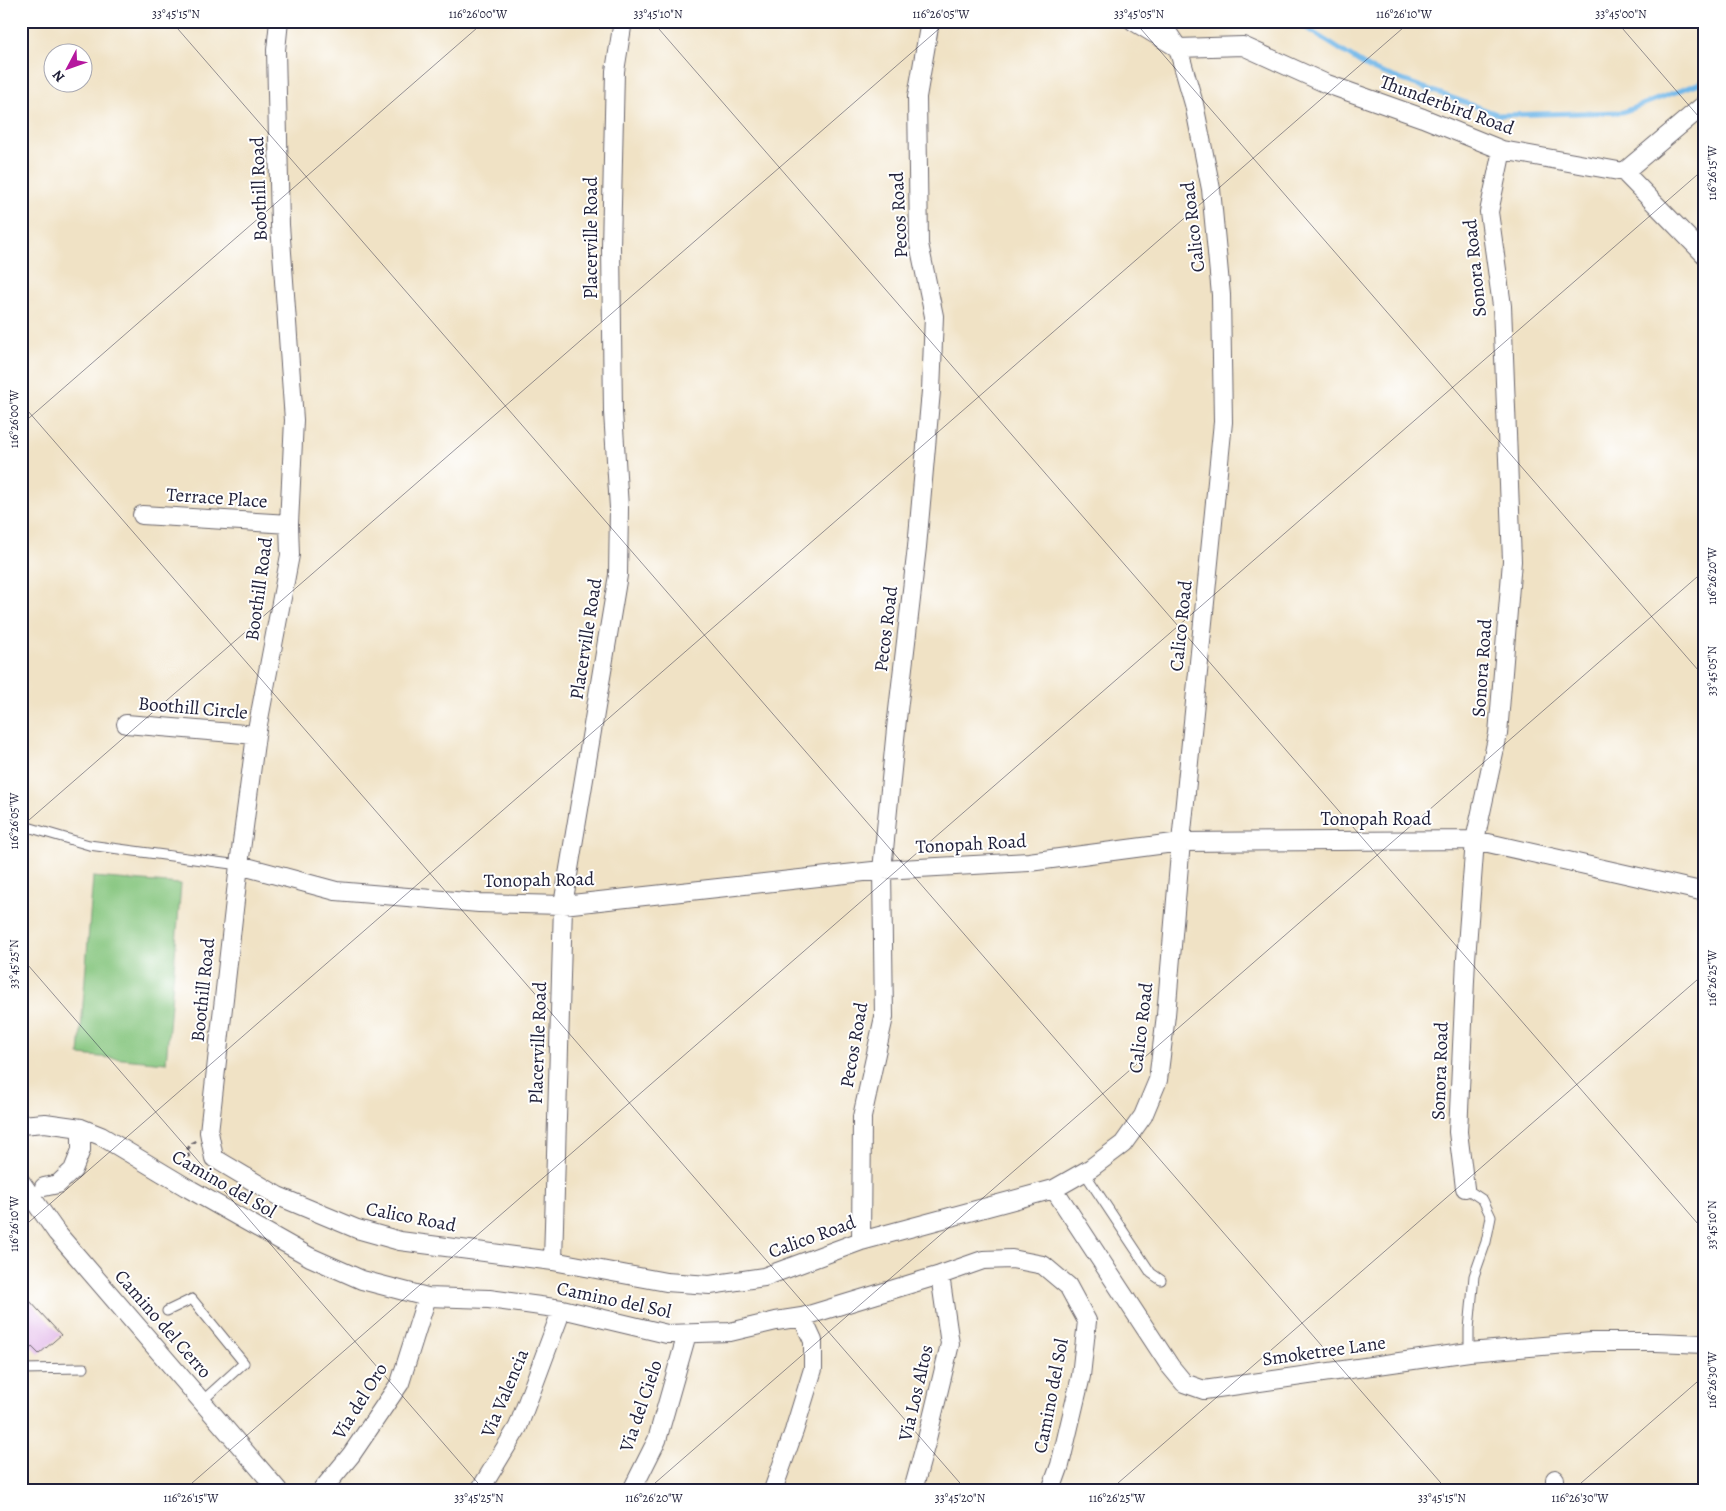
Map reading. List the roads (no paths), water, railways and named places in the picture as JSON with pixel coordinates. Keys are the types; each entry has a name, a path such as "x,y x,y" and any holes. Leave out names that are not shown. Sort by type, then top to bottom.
{"street":[{"name":"Boothill Road","path":"214,1158 209,1136 239,865 256,735 290,555 294,420 280,225 276,50 279,21"},
{"name":"Placerville Road","path":"552,1262 563,905 618,575 620,508 613,412 611,247 615,71 623,21"},
{"name":"Pecos Road","path":"861,1241 862,1117 884,1017 882,870 897,719 918,547 931,391 934,316 919,244 917,97 930,21"},
{"path":"1133,21 1178,48"},
{"path":"1160,21 1178,48"},
{"name":"Thunderbird Road","path":"1178,48 1243,46 1327,84 1423,118 1502,150 1624,172"},
{"name":"Calico Road","path":"214,1158 278,1196 357,1229 400,1241 552,1262 666,1282 710,1285 764,1277 861,1241 1054,1189 1084,1172 1123,1144 1143,1116 1158,1080 1166,1015 1180,842 1223,422 1221,295 1211,189 1194,104 1178,48"},
{"path":"1705,104 1624,172 1705,255"},
{"name":"Sonora Road","path":"1465,1188 1458,1132 1466,959 1476,840 1498,734 1512,561 1502,306 1489,212 1502,150"},
{"name":"Terrace Place","path":"142,515 290,524"},
{"name":"Boothill Circle","path":"126,724 256,735"},
{"name":"Tonopah Road","path":"239,865 336,891 479,903 563,905 882,870 1029,862 1180,842 1476,840 1705,892"},
{"name":"Camino del Sol","path":"21,1125 44,1123 81,1128 101,1136 186,1187 310,1257 362,1280 427,1297 489,1299 562,1309 667,1334 730,1332 802,1317 983,1260 1012,1259 1044,1265 1068,1286 1087,1321 1081,1376 1060,1465 1051,1490"},
{"path":"42,1196 73,1170 82,1150 81,1128"},
{"path":"21,1174 42,1196"},
{"path":"21,1182 42,1196"},
{"name":"Smoketree Lane","path":"1054,1189 1170,1366 1184,1383 1204,1390 1469,1352 1592,1342 1705,1344"},
{"name":"Camino del Cerro","path":"42,1196 48,1220 57,1234 278,1490"},
{"name":"Via Los Altos","path":"913,1490 950,1344 940,1275"},
{"name":"Via del Oro","path":"322,1490 351,1455 400,1383 427,1297"},
{"name":"Via Valencia","path":"480,1490 518,1427 562,1309"},
{"path":"773,1490 813,1369 813,1341 802,1317"},
{"name":"Via del Cielo","path":"632,1490 657,1440 687,1334"}],"lane":[{"path":"21,826 89,845 239,865"},
{"path":"1084,1172 1151,1273 1161,1280"},
{"path":"1465,1188 1483,1200 1491,1217 1486,1242 1474,1276 1469,1352"},
{"path":"167,1311 192,1299 244,1363 202,1401"},
{"path":"21,1369 84,1368"}],"waterway":[{"path":"1295,21 1369,68 1500,115 1623,112 1705,81"}]}
